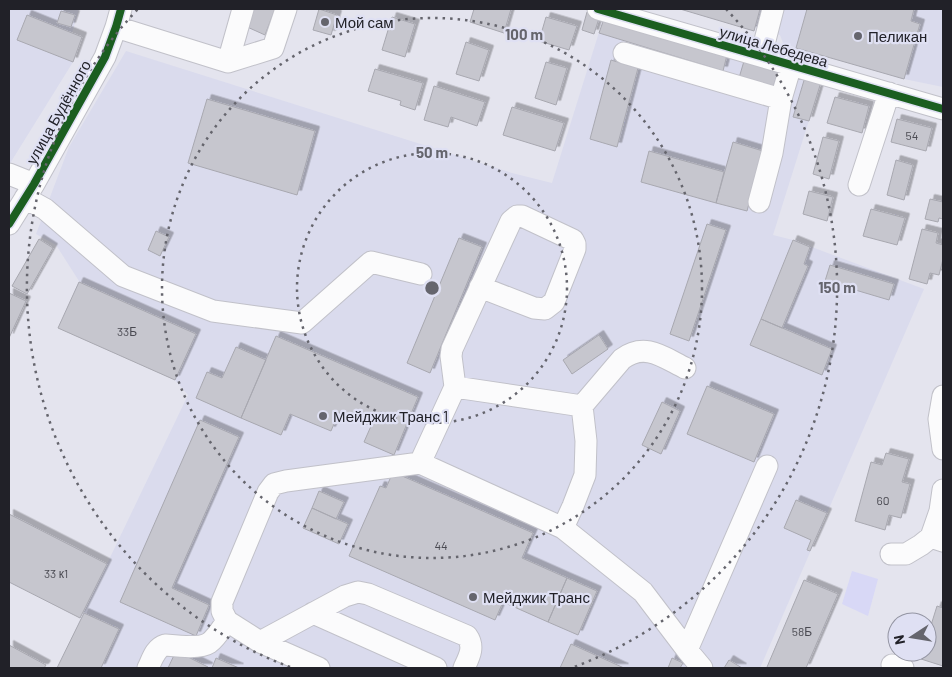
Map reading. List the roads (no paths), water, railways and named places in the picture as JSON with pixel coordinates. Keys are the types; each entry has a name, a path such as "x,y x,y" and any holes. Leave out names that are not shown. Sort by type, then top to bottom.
{"street":[{"path":"228,62 243,9"},
{"path":"119,18 228,62 273,48 286,9"},
{"name":"улица Лебедева","path":"598,9 943,109"},
{"path":"761,56 773,9"},
{"name":"улица Будённого","path":"9,224 104,57 119,18"},
{"path":"624,53 781,99"},
{"path":"759,202 772,153 781,99 791,65"},
{"path":"859,186 889,93"},
{"path":"9,174 29,191 45,209 123,276 213,311 302,323 372,262 421,274"},
{"path":"420,463 454,387 452,349 480,287 511,221 517,216 522,216 572,240 575,244 575,249 554,302 545,309 534,308 480,287"},
{"path":"563,528 585,475 586,440 582,406 622,359 631,353 641,351 652,352 685,368"},
{"path":"454,387 582,406"},
{"path":"943,396 939,419 943,449"},
{"path":"319,668 260,642 228,621 222,611 222,602 268,492 274,484 286,481 420,463 563,528 644,592 702,668"},
{"path":"687,650 767,466"},
{"path":"891,554 906,554 921,545 937,539 943,490"},
{"path":"260,642 346,596 358,592 368,594 467,636 471,642 471,650 464,668"},
{"path":"313,613 436,668"},
{"path":"148,668 160,647 165,645 201,646 207,644 228,621"}],"place":[{"name":"Мой сам","path":"325,22"},
{"name":"Пеликан","path":"858,36"},
{"name":"Мейджик Транс 1","path":"323,416"},
{"name":"Мейджик Транс","path":"473,597"}]}
